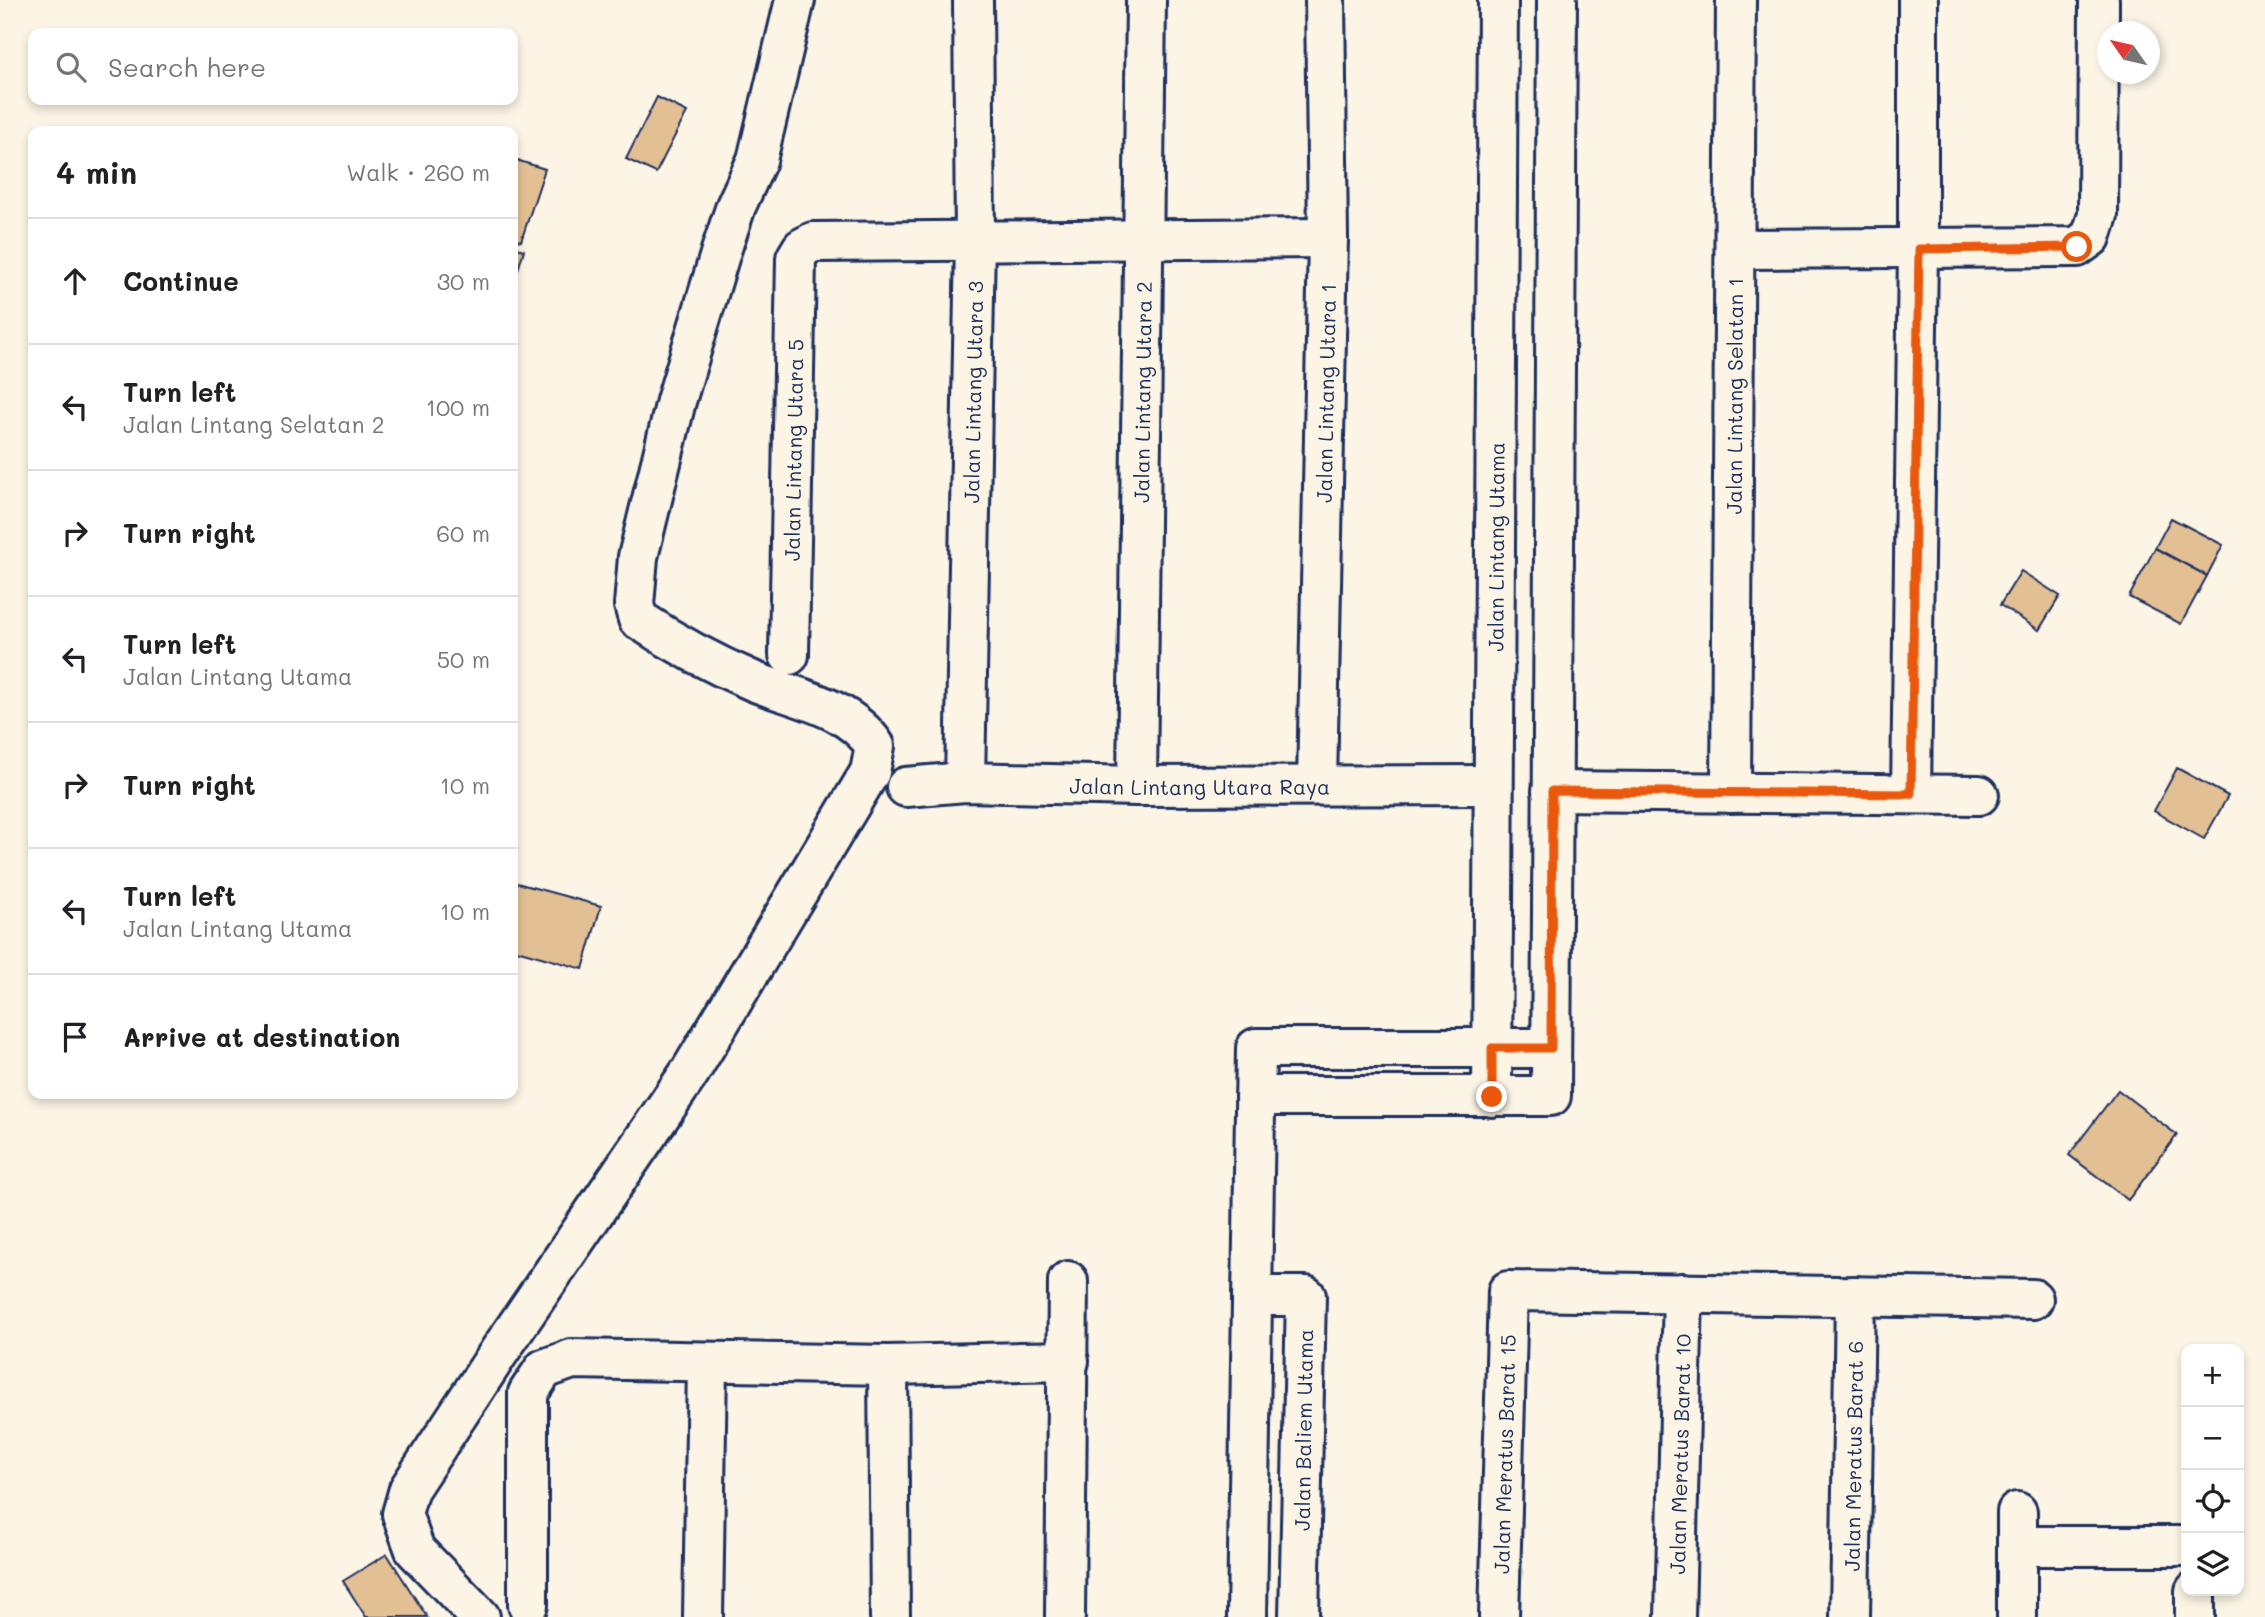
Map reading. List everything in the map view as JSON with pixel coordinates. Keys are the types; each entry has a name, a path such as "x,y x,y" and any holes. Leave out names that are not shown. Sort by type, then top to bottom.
{"street":[{"path":"480,1617 415,1550 402,1514 409,1489 690,1072 870,772 875,746 867,734 848,717 752,680 688,649 638,619 634,605 638,556 676,401 736,206 757,160 795,0"},
{"name":"Jalan Lintang Utara 3","path":"965,782 975,240 973,0"},
{"name":"Jalan Lintang Utara 2","path":"1137,786 1146,0"},
{"name":"Jalan Lintang Utara 1","path":"1317,785 1328,238 1325,0"},
{"name":"Jalan Lintang Utama","path":"1492,1097 1498,0"},
{"path":"1255,1096 1551,1096 1557,0"},
{"name":"Jalan Lintang Selatan 1","path":"1731,793 1736,0"},
{"path":"1911,794 1919,249 1918,0"},
{"path":"1735,249 2077,247 2091,237 2098,215 2099,0"},
{"path":"1497,223 1556,222"},
{"path":"975,240 1145,242 1328,238"},
{"name":"Jalan Lintang Utara 5","path":"789,655 796,258 802,248 813,242 975,240"},
{"name":"Jalan Lintang Utara Raya","path":"906,787 965,782 1137,786 1493,785"},
{"path":"1552,791 1979,795"},
{"path":"1247,1617 1256,1048 1551,1048"},
{"path":"1065,1617 1068,1281"},
{"name":"Jalan Meratus Barat 15","path":"1499,1617 1507,1291 1683,1293"},
{"path":"1683,1293 2033,1299"},
{"name":"Jalan Meratus Barat 10","path":"1675,1617 1683,1293"},
{"name":"Jalan Baliem Utama","path":"1252,1296 1306,1296 1299,1617"},
{"name":"Jalan Meratus Barat 6","path":"1850,1617 1855,1296"},
{"path":"528,1605 528,1393 544,1369 572,1359 888,1365 1069,1361"},
{"path":"703,1617 707,1363"},
{"path":"888,1365 890,1617"},
{"path":"2017,1617 2017,1529 2181,1545"},
{"path":"2195,1596 2195,1617"}],"building":[{"path":"657,97 687,112 656,173 626,159"},
{"path":"518,161 545,169 521,241 518,240"},
{"path":"518,248 524,250 518,270"},
{"path":"2171,518 2223,545 2207,576 2155,548"},
{"path":"2155,548 2207,576 2181,624 2129,597"},
{"path":"2021,571 2060,596 2039,630 2000,605"},
{"path":"2177,768 2228,796 2204,839 2154,811"},
{"path":"518,883 601,906 583,969 518,950"},
{"path":"2118,1090 2177,1135 2128,1200 2069,1155"},
{"path":"387,1554 427,1617 366,1617 343,1581"}],"route":[{"path":"1492,1097 1492,1048 1551,1048 1552,791 1911,794 1919,249 2077,247"}]}
